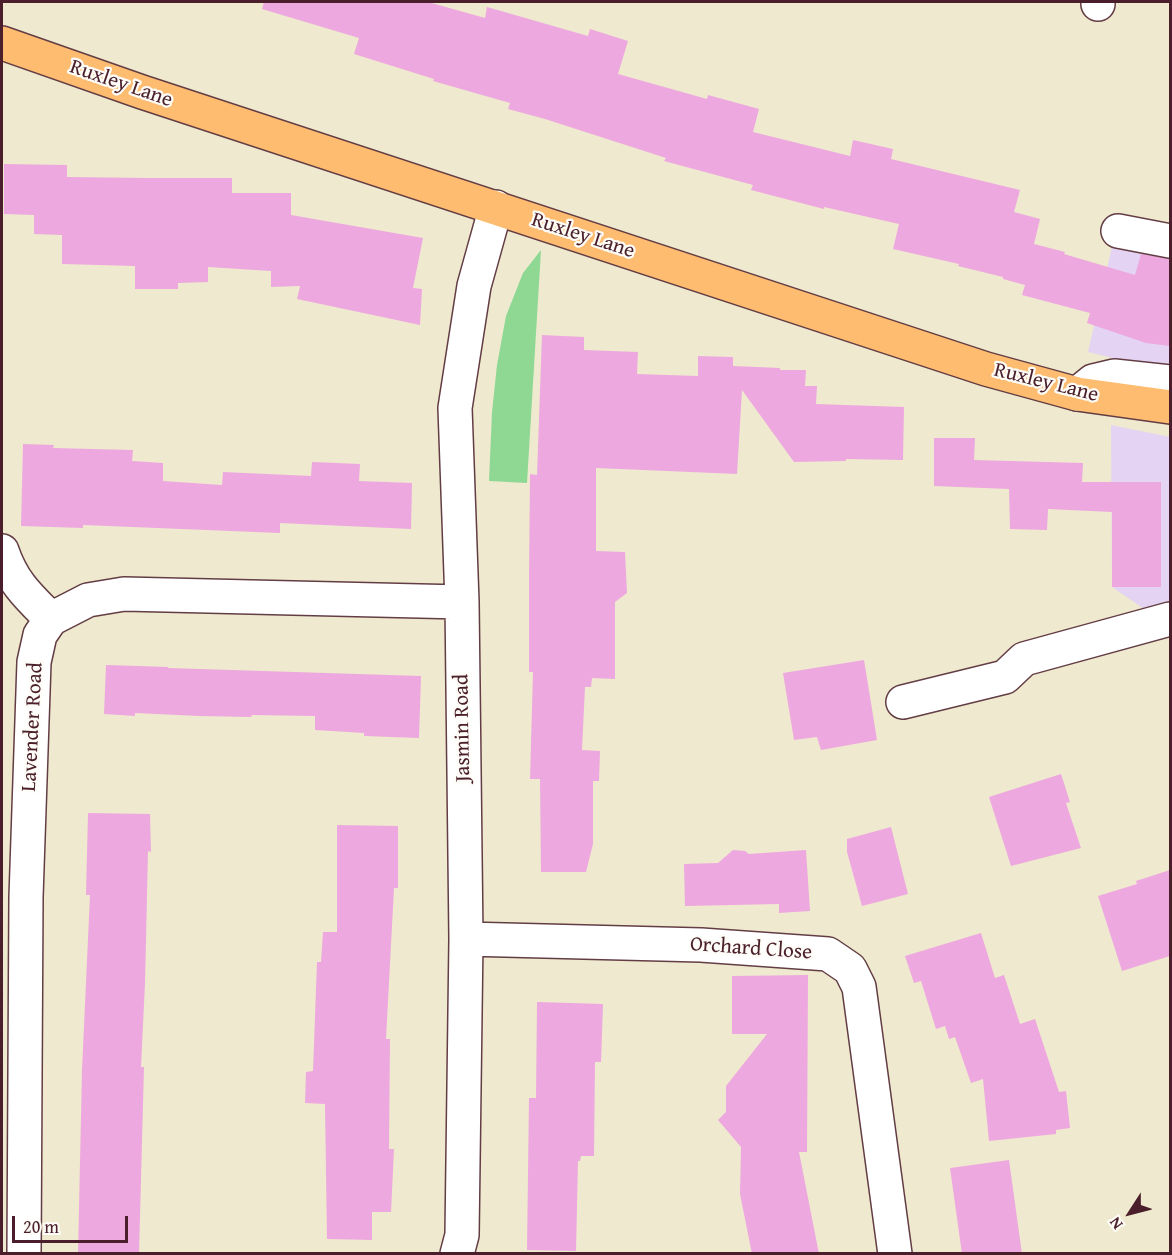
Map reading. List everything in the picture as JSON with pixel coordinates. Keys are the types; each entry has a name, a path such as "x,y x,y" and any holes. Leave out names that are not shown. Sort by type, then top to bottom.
{"main road":[{"name":"Ruxley Lane","path":"2,42 142,92 975,365 1077,394 1170,407"}],"street":[{"name":"Jasmin Road","path":"457,1254 462,1235 466,939 462,602 455,408 474,286 496,207"},
{"path":"1118,231 1170,241"},
{"path":"1077,394 1093,381 1114,376 1170,382"},
{"path":"2,551 8,568 24,593 51,619 88,600 124,594 462,602"},
{"name":"Lavender Road","path":"24,1254 14,897 34,662 40,635 51,619"},
{"path":"903,702 1005,677 1024,659 1170,619"},
{"name":"Orchard Close","path":"466,939 701,945 828,954 850,969 859,987 895,1254"}],"shaded area":[{"path":"1113,242 1170,251 1170,372 1088,352"},
{"path":"1111,425 1170,437 1170,623 1166,624 1112,587"}],"green space":[{"path":"541,250 527,483 489,481 492,412 497,365 506,316 523,273"}],"building":[{"path":"264,2 428,2 485,18 487,7 588,36 590,29 628,41 618,74 707,99 708,95 759,109 753,132 850,156 853,140 893,149 891,159 1020,190 1014,212 1040,219 1034,244 1065,252 1064,254 1135,275 1141,254 1170,259 1170,346 1146,343 1087,323 1090,313 1022,295 1025,285 1003,279 1003,277 893,249 899,224 824,207 824,209 751,190 753,185 664,161 666,158 508,109 510,103 433,81 434,79 354,54 359,38 262,9"},
{"path":"4,164 67,165 67,177 232,178 232,193 291,193 291,215 423,238 413,288 422,289 420,325 297,299 300,286 271,287 271,271 208,267 208,282 178,283 178,289 135,289 135,266 62,264 62,235 34,234 34,215 4,214"},
{"path":"542,335 584,337 584,350 638,352 637,374 698,376 698,356 733,357 733,366 806,370 805,386 817,386 816,404 904,407 903,460 846,459 846,461 794,462 742,390 737,474 596,468 596,551 625,552 627,593 615,602 615,679 592,678 591,687 585,687 582,750 600,751 599,781 593,781 593,844 586,872 541,872 540,779 530,779 533,672 529,672 530,474 537,475"},
{"path":"934,438 975,438 974,460 1083,463 1082,482 1161,482 1161,587 1112,587 1112,512 1048,509 1047,530 1010,529 1009,489 934,486"},
{"path":"23,444 54,445 53,448 133,450 132,461 163,463 163,481 222,485 223,472 311,476 312,462 360,464 359,481 412,483 411,529 280,523 280,533 83,525 83,528 21,526"},
{"path":"864,660 877,740 821,750 817,737 794,740 783,673"},
{"path":"106,665 421,676 419,738 364,736 364,733 315,730 315,716 104,714"},
{"path":"1061,774 1070,802 1066,803 1081,848 1011,866 989,797"},
{"path":"88,813 150,814 151,852 148,851 141,1067 144,1067 139,1254 78,1254 82,1070 90,895 86,895"},
{"path":"337,825 398,826 398,888 394,888 386,1039 390,1039 389,1149 394,1149 391,1212 372,1212 372,1240 327,1239 325,1104 305,1103 306,1072 313,1071 317,962 321,962 323,932 337,932"},
{"path":"891,827 908,894 862,906 847,852 847,839"},
{"path":"733,850 745,851 749,854 806,850 810,911 779,913 779,904 685,906 684,864 718,863"},
{"path":"1170,870 1170,956 1122,971 1098,896 1137,884 1136,881"},
{"path":"981,933 995,978 1004,975 1020,1024 1035,1019 1059,1092 1066,1091 1070,1128 1056,1130 1056,1134 989,1141 983,1079 971,1083 955,1037 949,1039 945,1026 936,1029 921,981 914,983 905,956"},
{"path":"808,975 807,1152 799,1152 819,1254 752,1254 740,1194 741,1147 718,1120 726,1112 726,1086 767,1034 732,1034 732,976"},
{"path":"537,1002 603,1004 601,1062 595,1062 594,1156 581,1156 578,1161 576,1251 527,1250 529,1098 536,1098"},
{"path":"1009,1160 1022,1254 962,1254 950,1168"}]}
